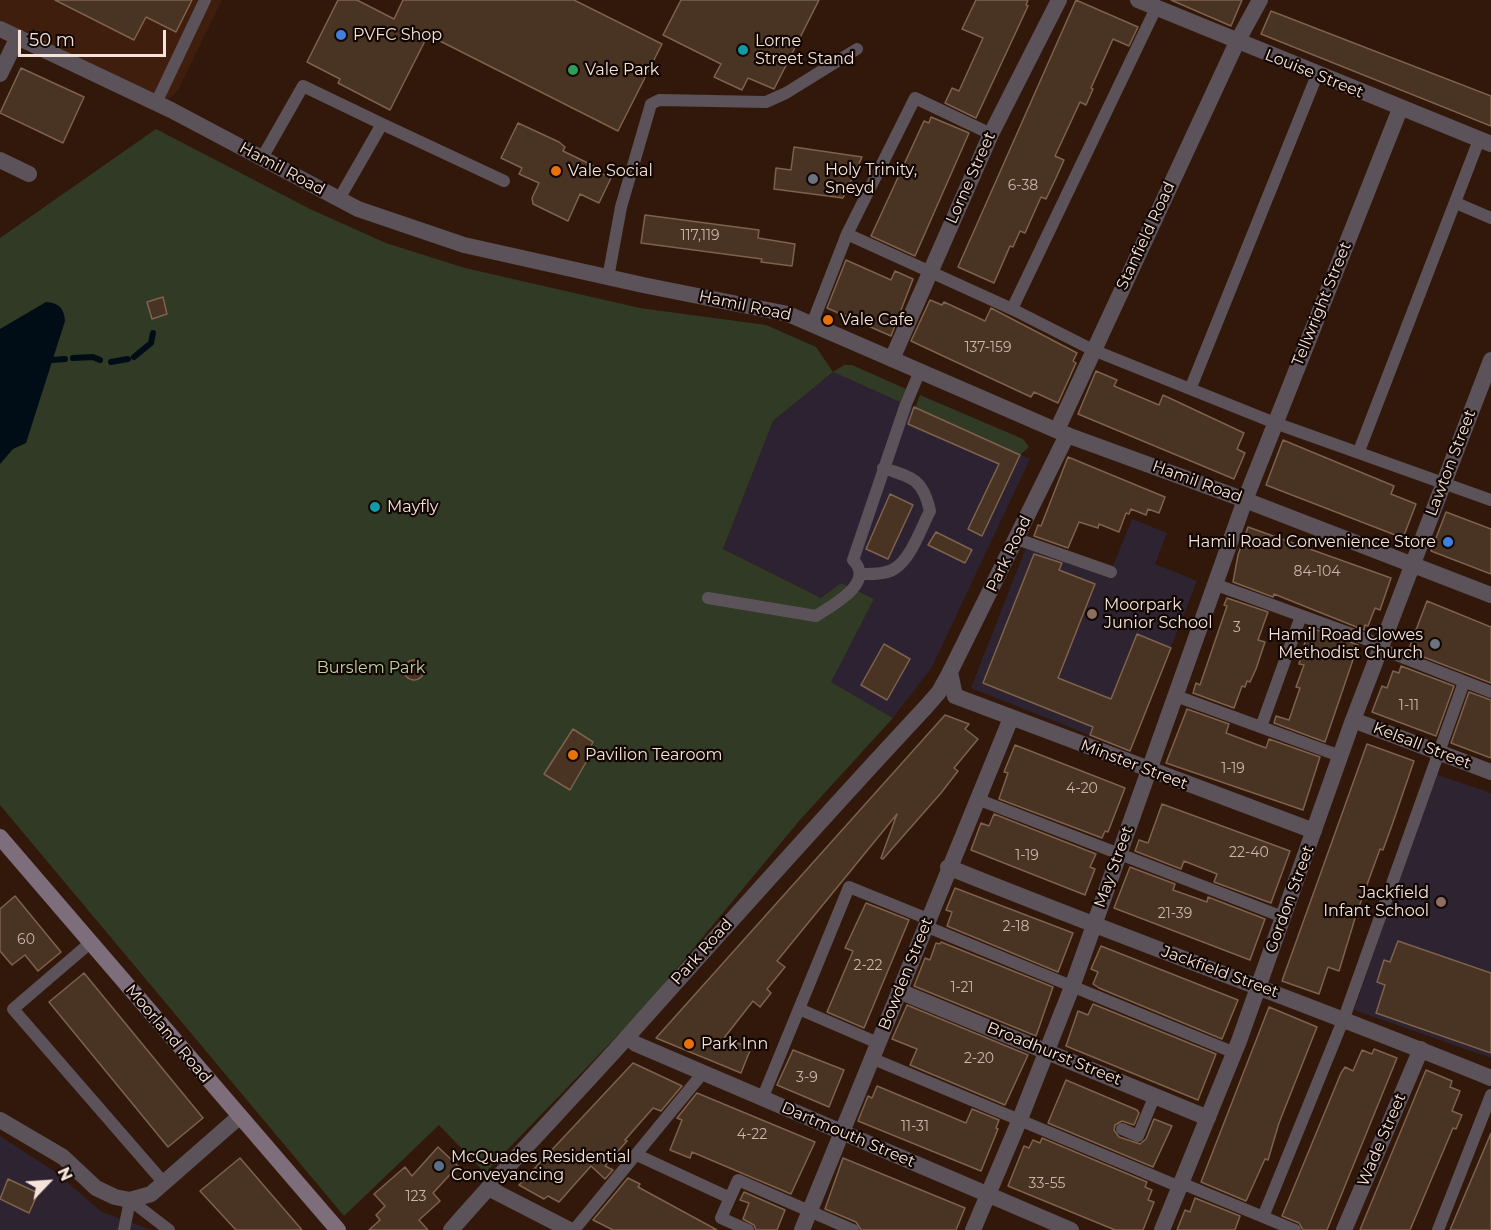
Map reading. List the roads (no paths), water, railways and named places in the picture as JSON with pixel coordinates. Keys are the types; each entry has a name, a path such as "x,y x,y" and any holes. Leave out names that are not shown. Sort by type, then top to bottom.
{"main road":[{"name":"Moorland Road","path":"0,837 338,1230"}],"street":[{"name":"Lorne Street","path":"892,360 991,134 1059,0"},
{"name":"Louise Street","path":"1137,0 1400,110 1485,142"},
{"name":"Stanfield Road","path":"1062,432 1093,350 1237,42 1260,0"},
{"name":"Hamil Road","path":"0,29 156,103 358,209 464,245 608,278 762,308 812,324 1062,432 1491,595"},
{"path":"0,74 18,37"},
{"name":"Tellwright Street","path":"1245,500 1400,110"},
{"path":"0,160 29,174"},
{"name":"Lawton Street","path":"1411,565 1491,360"},
{"name":"Park Road","path":"452,1230 800,841 939,692 1017,539 1062,432"},
{"name":"May Street","path":"973,1230 1072,987 1245,500"},
{"name":"Gordon Street","path":"1162,1230 1235,1053 1340,756 1411,565"},
{"name":"Minster Street","path":"950,672 955,696 1314,831"},
{"name":"Bowden Street","path":"802,1230 948,867 1011,718"},
{"name":"Kelsall Street","path":"1353,720 1438,750 1491,772"},
{"name":"Jackfield Street","path":"948,867 1092,926 1344,1018 1491,1078"},
{"name":"Broadhurst Street","path":"899,991 1208,1118"},
{"name":"Dartmouth Street","path":"627,1037 636,1044 702,1074 1071,1230"},
{"name":"Wade Street","path":"1344,1230 1421,1049"},
{"path":"0,1120 63,1157 96,1188 114,1197 130,1200 151,1194 239,1117"},
{"path":"488,1188 572,1230"}],"lane":[{"path":"156,103 205,0"},
{"path":"1012,309 1156,8"},
{"path":"608,278 621,207 651,104 659,100 766,102 786,93 857,49"},
{"path":"1191,387 1317,75"},
{"path":"262,158 303,86 504,182"},
{"path":"812,324 847,234 915,98 991,134"},
{"path":"339,199 382,124"},
{"path":"1359,451 1456,203 1485,142"},
{"path":"1456,203 1491,218"},
{"path":"847,234 1012,309 1093,350 1191,387 1275,423 1359,451 1491,501"},
{"path":"708,598 816,616 854,589 860,574 858,565 853,560 883,468 920,371"},
{"path":"860,574 879,574 894,569 904,558 930,511 927,496 919,482 907,475 883,468"},
{"path":"1017,539 1111,572"},
{"path":"1214,584 1382,647 1491,692"},
{"path":"1261,727 1301,616"},
{"path":"1263,1217 1344,1018 1464,682"},
{"path":"1176,696 1340,756"},
{"path":"977,799 1283,917"},
{"path":"762,1099 849,887 1072,987 1235,1053"},
{"path":"90,943 13,1010 164,1183"},
{"path":"799,1009 875,1050 1020,1119 1295,1230"},
{"path":"572,1230 637,1155 702,1074"},
{"path":"1122,1129 1138,1136 1155,1095"},
{"path":"1438,1230 1491,1095"},
{"path":"637,1155 730,1198"},
{"path":"748,1230 721,1218 738,1180 853,1230"},
{"path":"124,1230 130,1200 169,1230"}],"waterway":[{"path":"134,357 151,343 153,333"},
{"path":"73,358 93,357 100,360"},
{"path":"52,360 65,359"},
{"path":"111,362 128,359"}],"place":[{"name":"PVFC Shop","path":"341,35"},
{"name":"Lorne Street Stand","path":"743,50"},
{"name":"Vale Park","path":"573,70"},
{"name":"Vale Social","path":"556,171"},
{"name":"Holy Trinity, Sneyd","path":"813,179"},
{"name":"Vale Cafe","path":"828,320"},
{"name":"Mayfly","path":"375,507"},
{"name":"Hamil Road Convenience Store","path":"1448,542"},
{"name":"Moorpark Junior School","path":"1092,614"},
{"name":"Hamil Road Clowes Methodist Church","path":"1435,644"},
{"name":"Pavilion Tearoom","path":"573,755"},
{"name":"Jackfield Infant School","path":"1441,902"},
{"name":"Park Inn","path":"689,1044"},
{"name":"McQuades Residential Conveyancing","path":"439,1166"}],"park label":[{"name":"Burslem Park","path":"371,668"}]}
